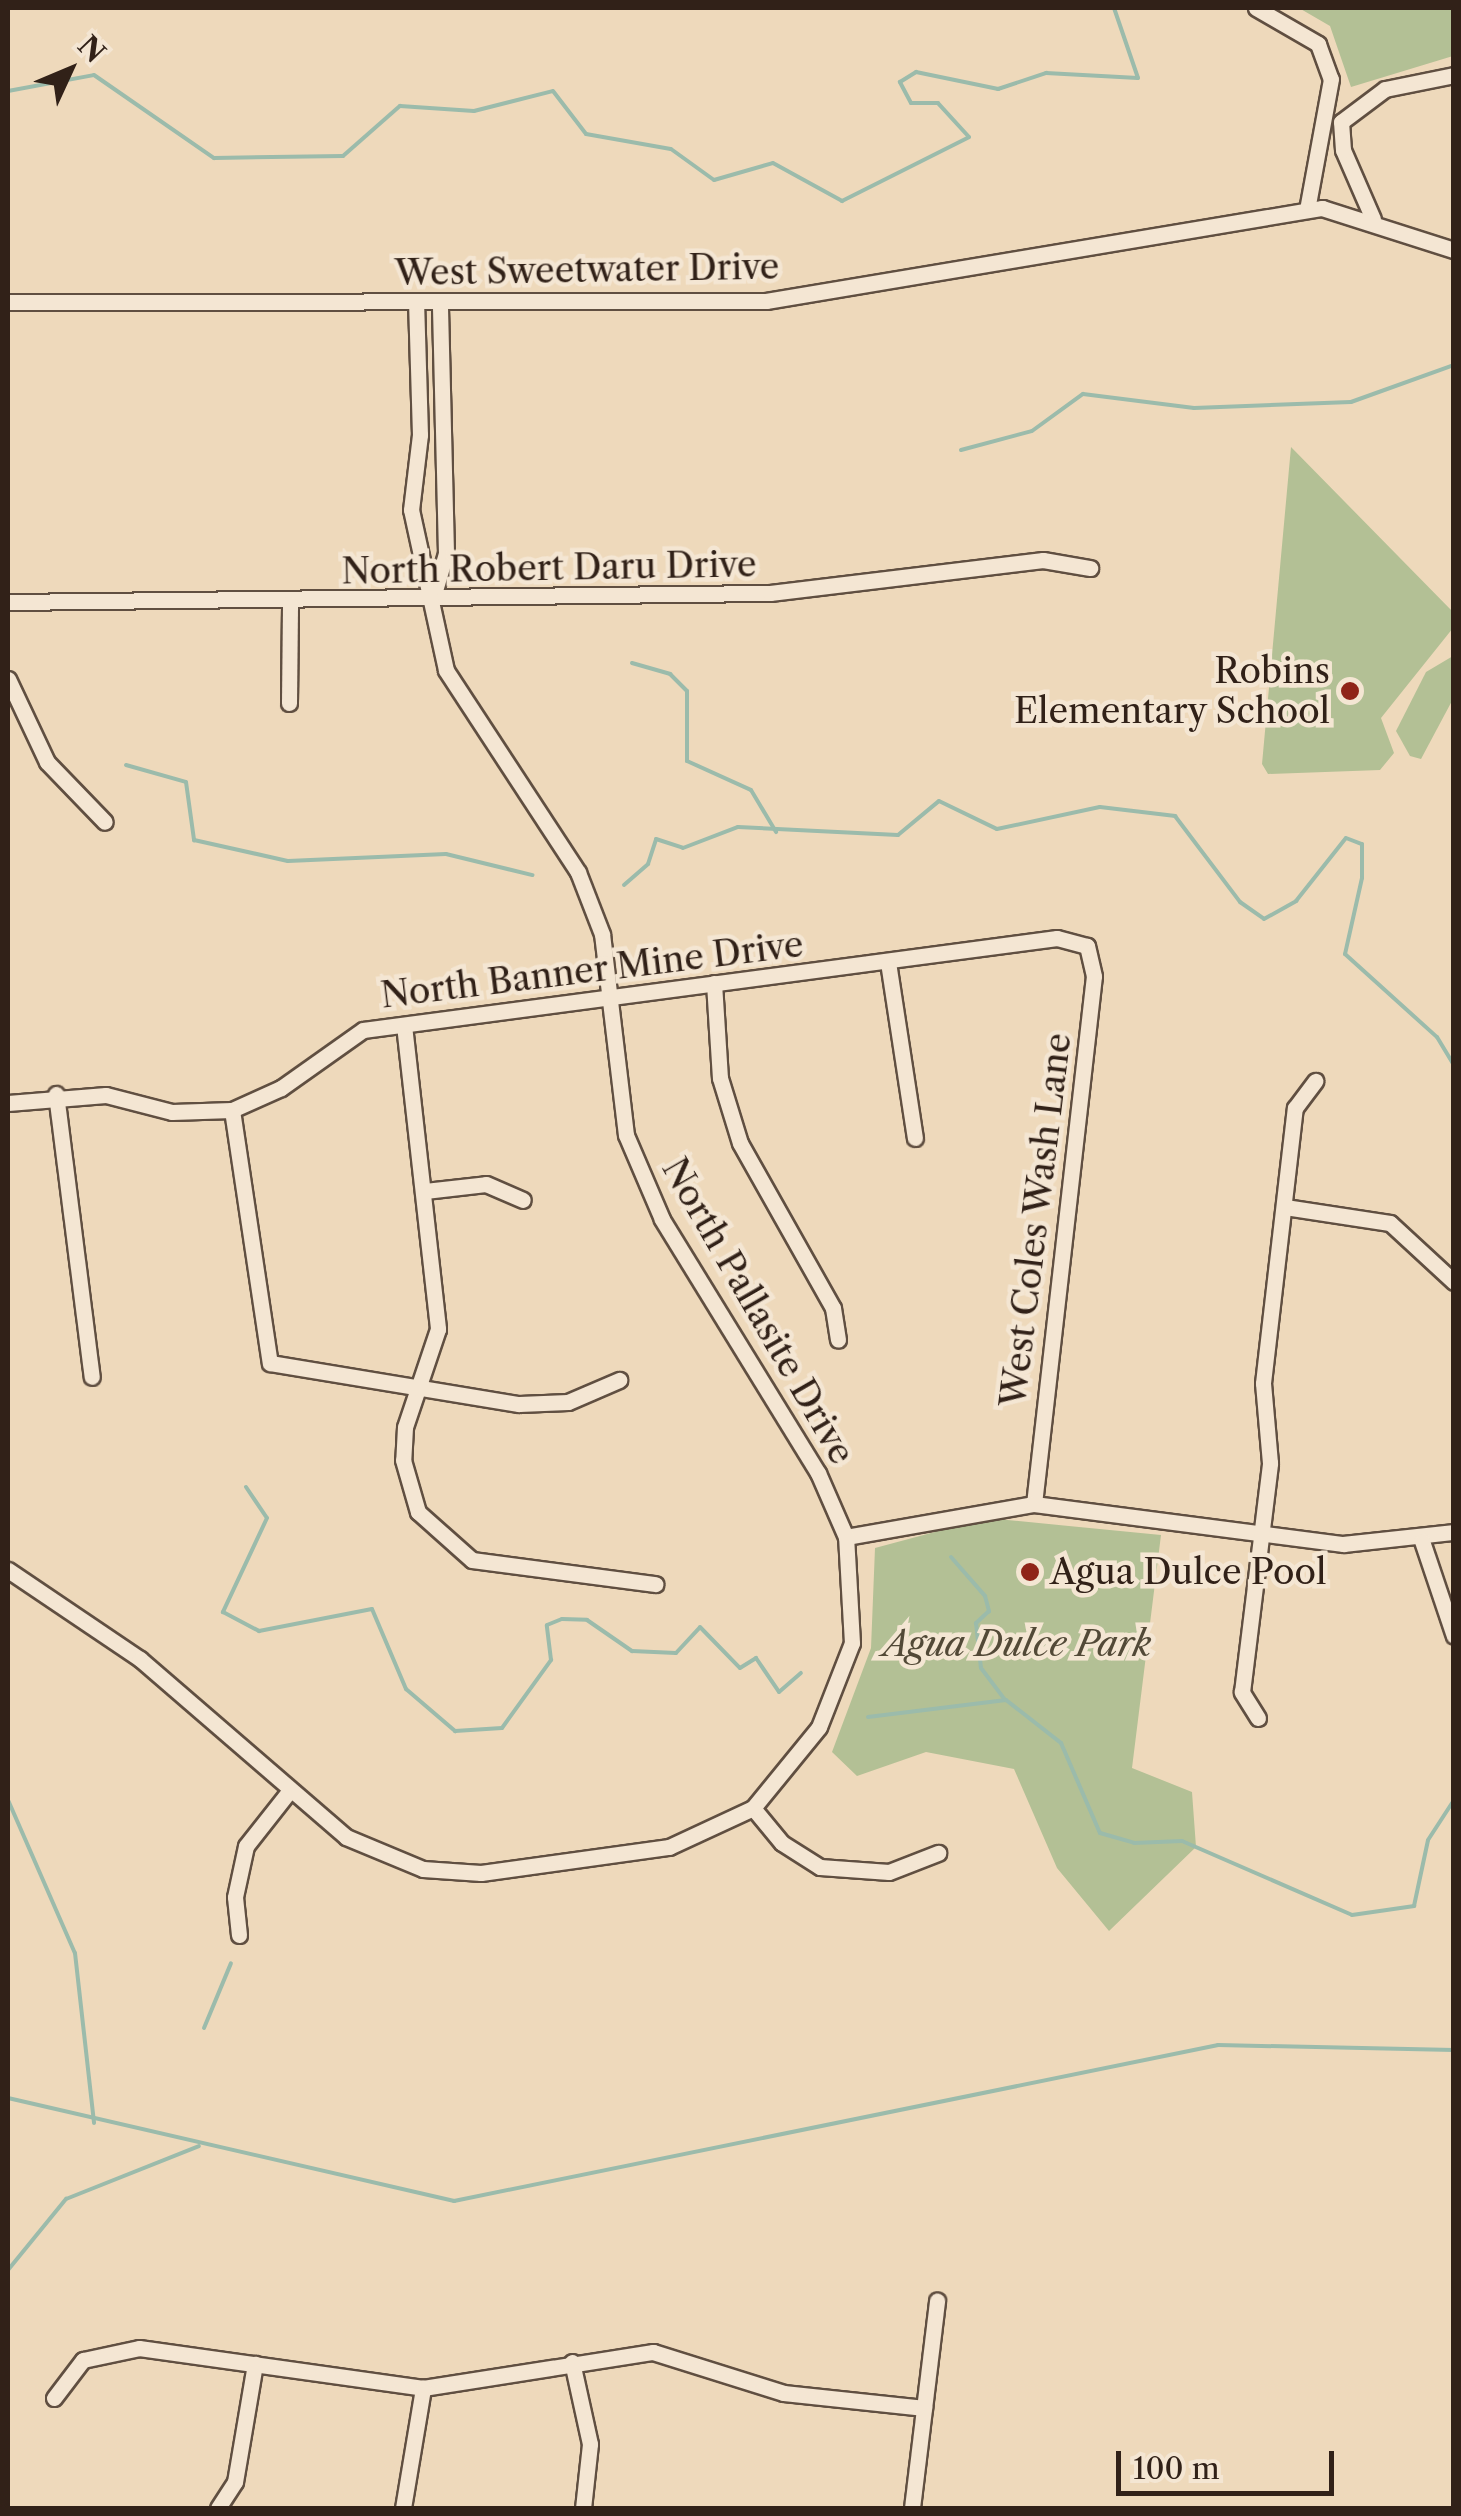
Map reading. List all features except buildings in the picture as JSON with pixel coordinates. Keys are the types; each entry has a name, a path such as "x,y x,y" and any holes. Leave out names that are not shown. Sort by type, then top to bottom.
{"street":[{"path":"1256,8 1318,44 1330,78 1308,210"},
{"path":"1373,218 1343,150 1342,122 1385,89 1454,75"},
{"name":"West Sweetwater Drive","path":"8,302 766,302 1308,210 1373,218 1454,250"},
{"name":"North Pallasite Drive","path":"416,302 420,436 410,510 446,670 474,724 578,872 602,934 626,1135 662,1219 818,1474 846,1537"},
{"path":"432,601 446,553 440,302"},
{"name":"North Robert Daru Drive","path":"8,602 290,604 770,593 1043,560 1090,568"},
{"path":"289,702 290,604"},
{"path":"8,679 46,762 105,822"},
{"name":"North Banner Mine Drive","path":"8,1103 56,1094 232,1110 281,1088 364,1030 1057,938 1090,942"},
{"name":"West Coles Wash Lane","path":"1034,1504 1094,976 1090,942"},
{"path":"888,962 915,1138"},
{"path":"714,983 720,1078 740,1143 833,1308 838,1340"},
{"path":"404,1025 438,1329 403,1460 418,1512 442,1540 472,1560 527,1574 655,1584"},
{"path":"1258,1718 1242,1692 1270,1463 1263,1383 1295,1108 1315,1081"},
{"path":"56,1094 92,1378"},
{"path":"232,1110 270,1363 418,1394 568,1402 619,1380"},
{"path":"425,1191 486,1184 524,1200"},
{"path":"1285,1207 1390,1223 1454,1282"},
{"path":"8,1570 140,1658 287,1794 346,1837 392,1856 481,1873 669,1847 753,1808 820,1727 852,1643 846,1537 1034,1504 1342,1544 1422,1541 1454,1532"},
{"path":"1422,1541 1454,1636"},
{"path":"239,1935 235,1898 246,1846 287,1794"},
{"path":"753,1808 782,1843 820,1867 889,1872 938,1853"},
{"path":"912,2508 937,2300"},
{"path":"54,2398 83,2360 111,2352 255,2364 422,2388 652,2352 784,2393 924,2408"},
{"path":"572,2362 590,2444 583,2508"},
{"path":"218,2508 235,2482 255,2364"},
{"path":"403,2508 422,2388"}],"green space":[{"path":"1299,8 1453,8 1453,56 1351,87 1330,26"},
{"path":"1291,447 1453,612 1453,628 1381,718 1394,753 1380,770 1268,774 1262,764"},
{"path":"1453,656 1453,699 1421,759 1410,756 1396,731 1426,672"},
{"name":"Agua Dulce Park","path":"987,1518 1161,1535 1132,1768 1192,1792 1196,1847 1109,1931 1057,1868 1014,1769 926,1752 857,1776 832,1752 871,1648 875,1548"}],"waterway":[{"path":"8,91 94,75 214,158 343,156 400,106 474,111 553,91 586,134 671,149 714,180 773,163 842,201 969,137 938,103 911,103 900,82 916,72 998,89 1046,73 1138,78 1114,8"},
{"path":"961,450 1032,431 1083,394 1194,408 1351,402 1454,365"},
{"path":"632,663 670,674 687,691 687,761 751,790 776,832"},
{"path":"126,765 186,782 194,840 288,861 446,854 532,875"},
{"path":"624,885 648,864 656,839 683,848 738,827 898,835 939,801 997,829 1100,807 1175,816 1240,902 1264,919 1296,901 1346,838 1362,844 1362,878 1345,954 1437,1037 1454,1065"},
{"path":"246,1487 267,1518 223,1612 259,1631 372,1609 406,1689 455,1731 502,1728 551,1660 547,1625 562,1619 587,1620 632,1651 676,1653 700,1627 740,1668 756,1658 779,1692 801,1673"},
{"path":"951,1557 985,1596 989,1611 976,1623 981,1668 1004,1699"},
{"path":"868,1717 1006,1700 1061,1743 1100,1833 1134,1843 1182,1841 1352,1915 1414,1906 1428,1840 1454,1800"},
{"path":"8,1800 75,1953 94,2123"},
{"path":"204,2028 231,1963"},
{"path":"8,2098 454,2201 1218,2045 1454,2050"},
{"path":"8,2270 66,2199 199,2146"}],"place":[{"name":"Robins Elementary School","path":"1350,691"},
{"name":"Agua Dulce Pool","path":"1030,1572"}]}
